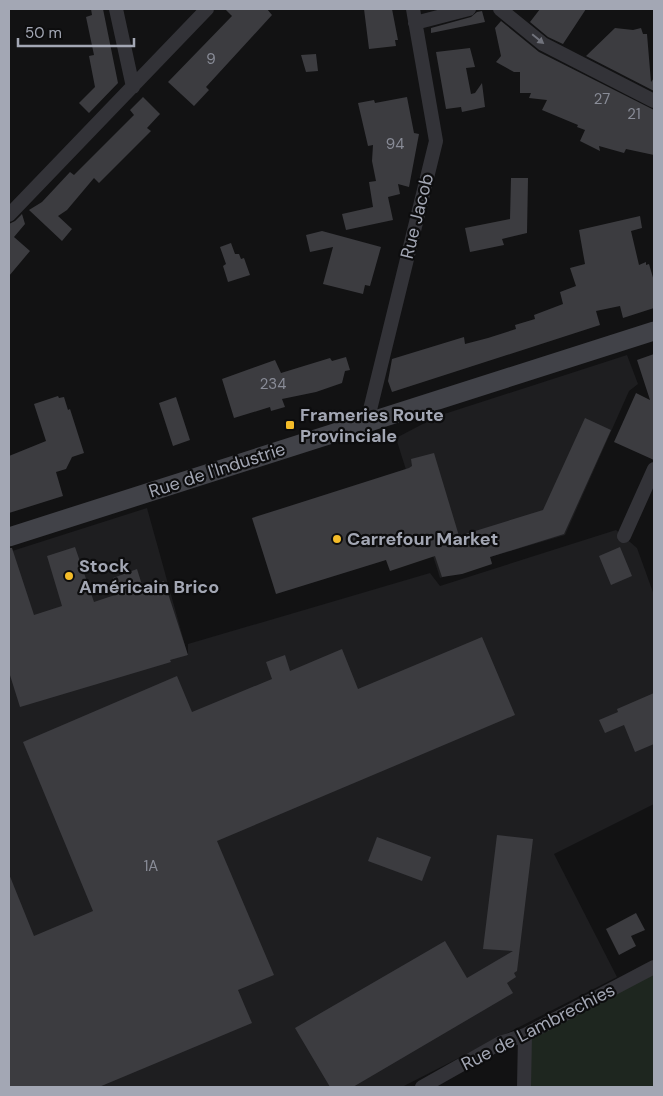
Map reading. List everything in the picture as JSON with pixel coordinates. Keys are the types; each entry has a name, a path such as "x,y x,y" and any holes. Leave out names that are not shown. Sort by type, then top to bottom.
{"main road":[{"name":"Rue de l'Industrie","path":"9,537 654,330"}],"street":[{"path":"116,9 133,87"},
{"path":"9,215 207,9"},
{"path":"414,16 469,9"},
{"path":"500,9 543,44 654,101"},
{"name":"Rue Jacob","path":"367,422 436,141 414,16"},
{"path":"624,536 654,469"},
{"name":"Rue de Lambrechies","path":"422,1087 500,1042 525,1035 654,967"},
{"path":"524,1087 525,1035"}],"shaded area":[{"path":"627,355 638,384 629,391 565,535 490,557 492,563 440,578 396,438 438,416"},
{"path":"147,508 188,656 188,644 430,573 440,586 616,530 637,548 654,595 654,804 554,854 617,977 402,1087 9,1087 9,552"},
{"path":"654,966 654,1087 524,1087 525,1035"}],"building":[{"path":"91,9 103,9 118,83 89,113 79,103 95,87 89,56 94,55 86,17 92,15"},
{"path":"225,9 267,9 272,15 206,87 209,90 194,106 168,82 232,16"},
{"path":"364,9 392,9 398,40 395,40 396,46 369,49"},
{"path":"540,9 586,9 563,44 548,37 530,22"},
{"path":"482,11 485,22 431,33 431,28 471,17 477,12"},
{"path":"501,21 539,52 654,110 654,155 626,149 624,153 599,146 600,151 580,141 585,130 577,127 578,125 542,110 547,100 529,98 531,93 520,93 520,72 514,72 496,62 501,56 495,28"},
{"path":"615,28 633,30 641,28 643,34 647,34 651,82 654,78 654,91 586,56"},
{"path":"470,48 475,67 466,68 471,94 475,93 482,83 485,107 462,112 461,107 446,109 436,52"},
{"path":"316,54 318,71 306,72 301,55"},
{"path":"143,97 160,114 147,128 151,131 99,183 94,178 67,210 58,216 72,229 62,241 29,210 42,202 70,172 74,175 134,115 130,110"},
{"path":"407,97 414,133 419,134 409,187 398,184 400,194 388,197 393,220 346,230 342,214 373,207 369,182 376,181 372,161 373,145 368,146 358,103 374,100 375,103"},
{"path":"511,178 528,178 527,233 502,239 504,245 470,252 465,228 510,219"},
{"path":"22,214 25,224 14,237 30,251 9,276 9,224"},
{"path":"640,216 642,228 631,231 639,265 646,262 646,265 649,264 654,281 654,308 623,318 620,306 596,311 600,325 392,392 388,381 392,359 464,337 465,344 516,329 515,325 535,319 534,315 563,304 560,292 576,286 570,268 585,264 579,230"},
{"path":"322,231 381,247 370,286 365,285 363,294 323,284 333,247 310,252 306,235"},
{"path":"231,243 235,254 239,254 241,259 244,258 250,275 228,282 223,266 226,264 220,247"},
{"path":"654,354 654,460 614,442 636,393 650,400 637,360"},
{"path":"346,357 350,370 345,371 342,383 316,392 282,399 285,407 271,411 270,407 234,418 222,379 275,360 281,373 330,358 332,361"},
{"path":"58,396 59,398 64,397 68,410 70,409 84,453 72,457 66,469 56,472 63,496 9,513 9,456 46,441 34,404"},
{"path":"176,397 190,440 173,446 159,403"},
{"path":"585,418 611,430 564,534 490,557 492,564 462,574 442,577 435,556 390,571 386,560 276,594 252,518 409,468 412,466 411,459 434,453 459,536 543,510"},
{"path":"75,547 94,602 118,594 113,578 137,569 143,588 164,581 188,655 170,660 171,662 20,707 9,672 9,548 12,548 34,615 62,606 47,556"},
{"path":"620,547 632,576 611,585 599,556"},
{"path":"482,637 515,715 217,841 274,975 238,990 252,1023 99,1087 9,1087 9,874 34,936 93,911 23,742 177,676 192,712 272,679 266,662 285,655 290,671 342,649 358,689"},
{"path":"654,693 654,744 635,752 624,725 605,733 599,720 618,712 617,709"},
{"path":"497,835 533,839 517,971 514,973 516,977 507,983 513,993 353,1087 330,1087 295,1028 445,941 467,978 513,951 483,949"},
{"path":"377,837 431,857 422,881 368,861"},
{"path":"636,913 645,930 631,936 636,946 619,955 606,929"}],"place":[{"name":"Frameries Route Provinciale","path":"290,425"},
{"name":"Carrefour Market","path":"337,539"},
{"name":"Stock Américain Brico","path":"69,576"}]}
